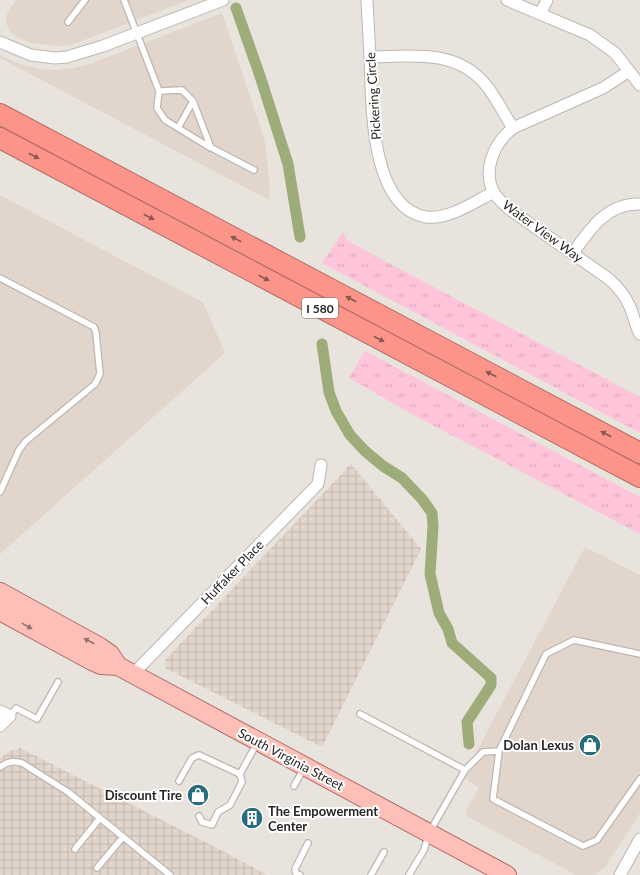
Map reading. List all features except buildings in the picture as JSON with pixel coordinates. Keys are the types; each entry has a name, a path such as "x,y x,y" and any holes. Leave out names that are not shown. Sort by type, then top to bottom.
{"highway":[{"name":"I 580","path":"0,114 640,453"},
{"name":"I 580","path":"0,138 640,477"}],"main road":[{"name":"South Virginia Street","path":"0,592 100,646 126,670 507,875"},
{"name":"South Virginia Street","path":"0,611 92,661 101,665 126,670"}],"street":[{"path":"0,42 31,55 55,58 81,54 223,0"},
{"name":"Pickering Circle","path":"367,0 372,120 376,144 388,183 397,200 416,214 427,217 436,217 456,211 494,192"},
{"path":"507,0 590,35 615,53 640,85"},
{"path":"540,14 547,0"},
{"path":"370,57 426,56 453,61 477,75 486,84 513,128"},
{"name":"Water View Way","path":"629,70 603,88 513,128 505,134 493,153 490,165 490,174 494,192 501,202 618,287 628,302 633,320 640,334"},
{"path":"573,253 595,223 605,215 615,209 640,204"},
{"name":"Huffaker Place","path":"126,670 318,484 321,465"},
{"path":"0,711 10,716 0,726"},
{"path":"620,875 640,839"}],"lane":[{"path":"68,22 85,0"},
{"path":"124,0 159,91 157,108 165,120 211,148 254,170"},
{"path":"159,91 182,90 193,101 211,148"},
{"path":"178,128 193,101"},
{"path":"0,278 94,327 96,333 100,374 95,384 26,441 19,450 0,492"},
{"path":"640,654 574,640 546,654 499,751 493,799 583,846 597,840 640,779"},
{"path":"10,716 16,708 37,719 58,682"},
{"path":"360,714 465,770"},
{"path":"199,816 202,822 212,825 218,812 230,805 242,782 240,774 258,741"},
{"path":"409,875 424,850 428,833 465,770 483,752 499,751"},
{"path":"179,781 192,758 199,755 240,774"},
{"path":"0,767 6,762 14,761 22,763 68,792 170,875"},
{"path":"294,786 305,766"},
{"path":"75,849 100,818"},
{"path":"97,868 123,837"},
{"path":"300,875 295,869 308,843"},
{"path":"371,875 384,852"}],"shaded area":[{"path":"16,0 189,0 70,45 57,46 32,43 18,38 11,33 6,23 6,18"},
{"path":"222,13 265,141 270,188 269,200 0,58 0,55 20,64 39,69 55,70 73,68 90,64"},
{"path":"0,195 203,302 225,353 0,554"},
{"path":"351,464 421,549 322,747 165,668 165,660"},
{"path":"585,547 640,575 640,813 606,866 594,875 576,875 468,817 466,813 468,807 479,788 463,777"},
{"path":"20,748 267,875 0,875 0,759 10,751"}],"green space":[{"path":"343,232 347,240 368,252 640,397 640,433 322,263"},
{"path":"365,351 640,497 640,534 419,418 349,378"}],"waterway":[{"path":"236,8 260,76 288,164 300,237"},
{"path":"322,344 329,392 336,411 350,435 365,451 383,466 402,478 422,499 432,513 433,526 430,574 439,613 448,629 452,643 491,678 491,685 467,722 469,744"}],"place":[{"name":"Dolan Lexus","path":"590,745"},
{"name":"Discount Tire","path":"198,795"},
{"name":"The Empowerment Center","path":"252,818"}]}
